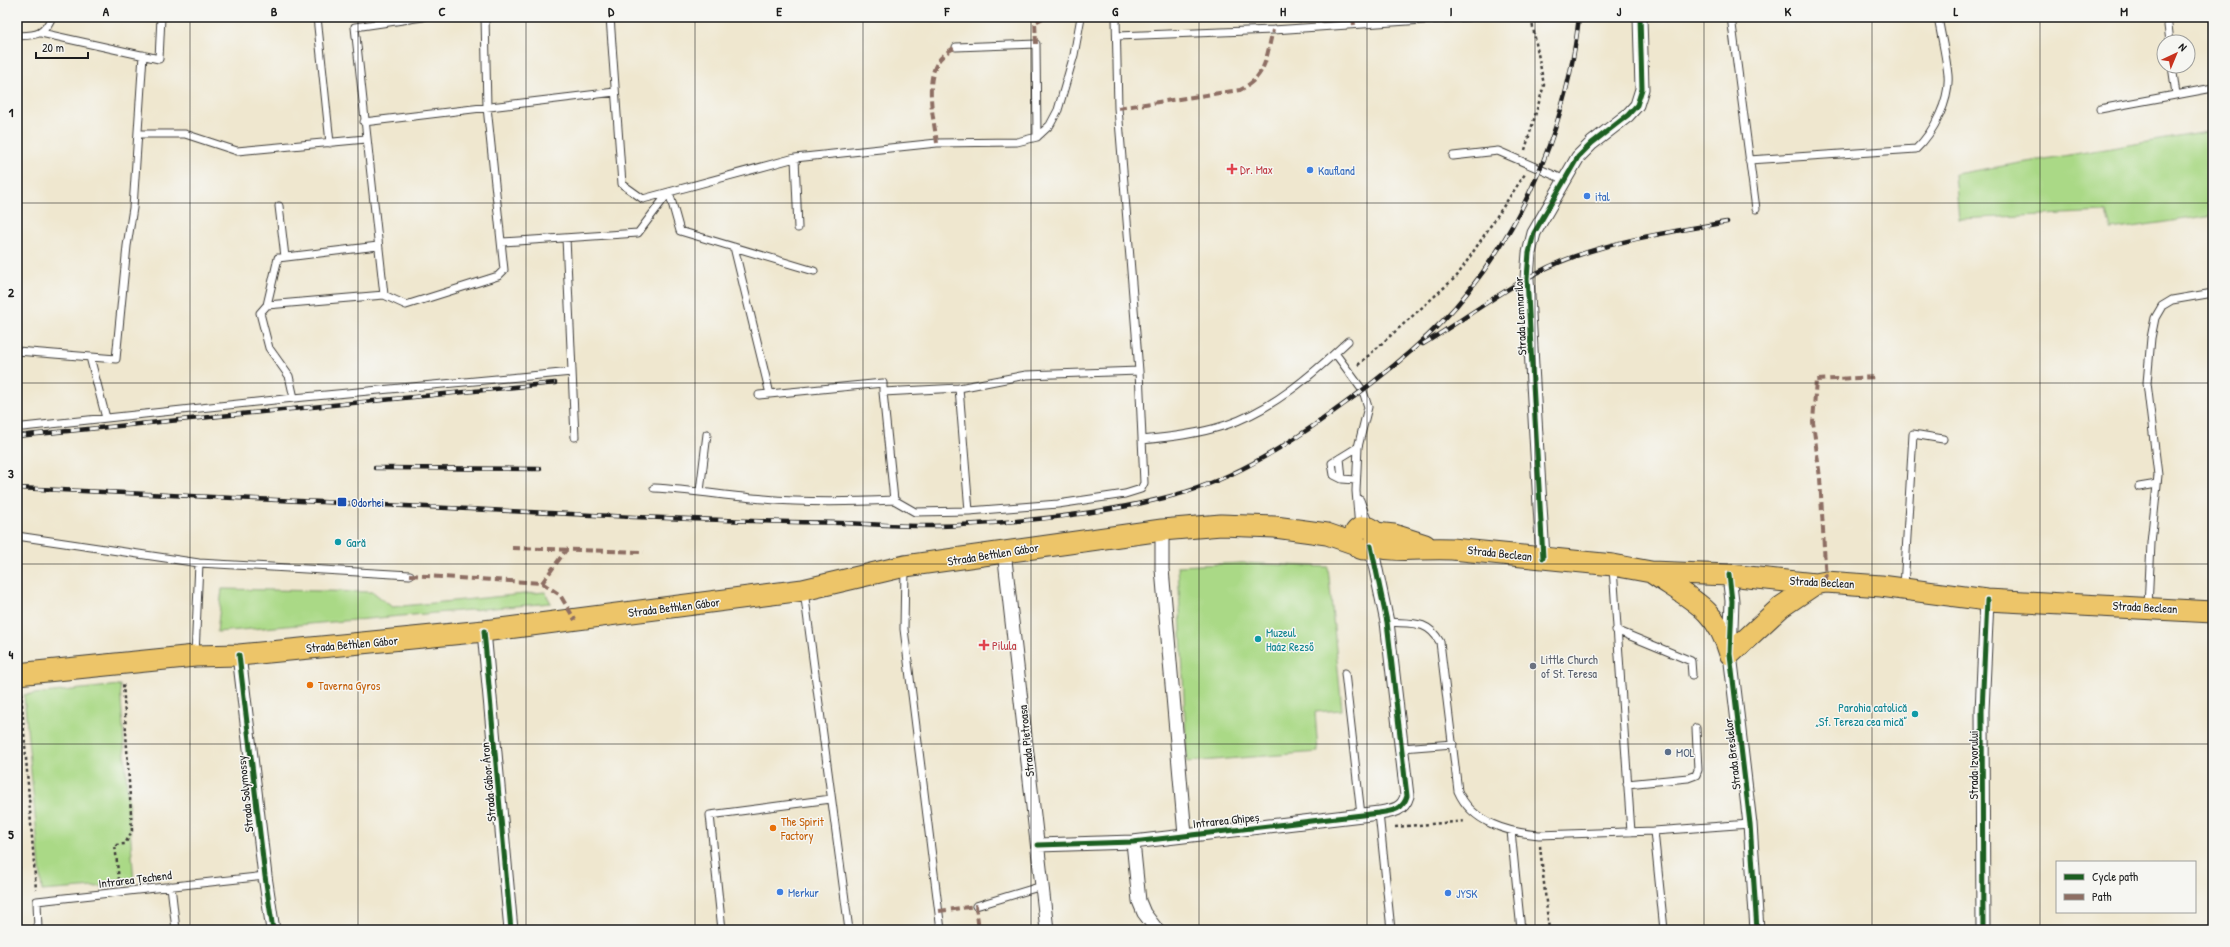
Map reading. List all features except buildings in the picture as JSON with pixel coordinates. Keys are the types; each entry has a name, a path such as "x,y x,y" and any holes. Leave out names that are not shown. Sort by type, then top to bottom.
{"main road":[{"name":"Strada Bethlen Gábor","path":"18,674 195,656 239,655 484,631 803,590 905,566 1162,530 1221,526 1275,527 1365,538"},
{"name":"Strada Beclean","path":"1365,538 1394,535 1431,547 1613,565 1651,572 1729,575 1815,584 1826,582 1904,589 1987,600 2148,607 2213,612"},
{"path":"1651,572 1700,605 1711,616 1725,635 1730,654 1781,607 1815,584"}],"street":[{"name":"Strada Lemnarilor","path":"1543,558 1527,278 1534,233 1578,157 1628,115 1637,105 1642,89 1640,17"},
{"name":"Intrarea Ghipeș","path":"1162,530 1162,569 1185,835"},
{"path":"1365,538 1378,580 1387,622 1402,748"},
{"name":"Strada Pietroasa","path":"1004,551 1047,930"},
{"name":"Strada Breslelor","path":"1729,575 1732,602 1730,654 1750,824 1757,930"},
{"name":"Strada Izvorului","path":"1983,930 1982,711 1987,600"},
{"name":"Strada Gábor Áron","path":"484,631 511,930"},
{"name":"Strada Solymossy","path":"239,655 265,876 273,930"},
{"name":"Intrarea Ghipeș","path":"1038,846 1133,842 1398,810 1408,796 1402,748"},
{"path":"1133,842 1138,901 1144,913 1157,930"}],"lane":[{"path":"41,33 47,27 52,17"},
{"path":"17,36 41,33 159,59 161,17"},
{"path":"317,17 330,143"},
{"path":"384,295 364,122 355,27 423,17"},
{"path":"267,305 384,295 406,305 498,276 504,270 487,107 485,17"},
{"path":"610,17 622,184 643,199 795,158 937,143 1017,142 1037,137 1050,125 1058,110 1074,55 1081,17"},
{"path":"654,488 700,491 763,499 833,503 894,500 915,512 969,511 1058,504 1125,494 1140,488 1144,483 1139,371 1118,108 1116,17"},
{"path":"1117,36 1272,30 1468,17"},
{"path":"1731,17 1756,210"},
{"path":"1749,160 1916,149 1929,137 1945,99 1948,76 1938,17"},
{"path":"2167,17 2169,34"},
{"path":"956,47 1036,44 1037,137"},
{"path":"17,351 116,359 127,246 133,208 142,55"},
{"path":"2173,74 2176,94"},
{"path":"2100,109 2213,88"},
{"path":"364,122 615,92"},
{"path":"138,134 185,134 237,151 366,139"},
{"path":"1453,156 1498,151 1565,180"},
{"path":"795,158 798,228"},
{"path":"502,242 638,233 669,192"},
{"path":"669,192 680,231 814,271"},
{"path":"279,206 285,257"},
{"path":"566,238 575,437"},
{"path":"294,398 289,376 269,348 260,313 267,305 278,258 378,246"},
{"path":"734,247 770,394"},
{"path":"2148,607 2151,543 2158,475 2147,383 2151,338 2155,318 2162,306 2172,300 2213,293"},
{"path":"1142,440 1186,435 1227,425 1264,408 1335,353 1348,341"},
{"path":"1335,353 1350,372 1362,392 1368,407 1358,447 1356,480 1356,491 1365,538"},
{"path":"90,357 106,418"},
{"path":"884,392 959,388 1026,375 1139,371"},
{"path":"23,427 294,398 572,372"},
{"path":"759,395 883,383 894,500"},
{"path":"959,388 969,511"},
{"path":"700,491 707,434"},
{"path":"1904,589 1913,434 1943,439"},
{"path":"1356,480 1342,479 1334,475 1332,463 1358,447"},
{"path":"2139,487 2157,484"},
{"path":"17,536 199,563 410,575"},
{"path":"195,656 199,563"},
{"path":"1613,565 1616,630 1631,832"},
{"path":"905,566 904,629 941,930"},
{"path":"803,590 849,930"},
{"path":"1387,622 1423,625 1431,628 1440,642 1458,791 1469,809 1483,820 1511,831 1539,835 1654,831 1750,824"},
{"path":"1616,630 1691,661 1692,675"},
{"path":"1345,673 1361,815"},
{"path":"1627,784 1688,778 1696,775 1698,770 1696,728"},
{"path":"1402,748 1452,744"},
{"path":"722,930 710,815 831,799"},
{"path":"1379,813 1391,930"},
{"path":"1511,831 1521,930"},
{"path":"1654,831 1664,930"},
{"name":"Intrarea Țechend","path":"37,901 265,876"},
{"path":"171,886 176,930"},
{"path":"976,906 1042,886"},
{"path":"37,901 38,930"}],"path":[{"path":"1521,162 1544,85 1531,17"},
{"path":"1350,372 1457,276 1530,166"},
{"path":"120,893 115,845 125,844 132,831 122,664"},
{"path":"18,674 37,901"},
{"path":"1381,828 1483,820"},
{"path":"1539,835 1550,930"}],"green space":[{"path":"2213,131 2213,215 2111,230 2106,212 1959,219 1955,174"},
{"name":"Muzeul Haáz Rezső","path":"1242,563 1328,567 1342,710 1315,712 1318,752 1187,762 1178,566"},
{"path":"222,589 373,592 392,607 545,592 551,603 217,632"},
{"path":"120,685 134,884 42,891 24,695"}],"railway":[{"path":"17,488 612,516 900,526 960,525 1074,515 1102,511 1186,492 1224,478 1243,469 1279,449 1313,426 1385,373 1421,342 1453,310 1489,263 1510,231 1542,163 1566,91 1574,54 1579,17"},
{"path":"1423,344 1515,285 1534,274 1573,257 1630,240 1727,222"},
{"path":"17,436 555,383"},
{"path":"375,468 540,469"}],"marked path":[{"path":"1036,44 1035,22 1045,17"},
{"path":"1353,17 1354,25"},
{"path":"1118,108 1240,90 1256,79 1264,65 1273,30"},
{"path":"937,143 931,98 933,74 937,64 944,55 956,47"},
{"path":"1826,582 1820,478 1813,422 1816,380 1876,377"},
{"path":"512,548 644,552"},
{"path":"542,583 566,550"},
{"path":"410,575 542,583 560,595 575,620"},
{"path":"17,855 19,869"},
{"path":"939,911 976,906 979,930"}],"cycle path":[{"path":"1543,558 1527,278 1529,253 1534,233 1578,157 1592,143 1628,115 1637,105 1642,89 1640,17"},
{"path":"1038,845 1133,842 1379,813 1400,807 1407,796 1387,622 1371,546"},
{"path":"1729,575 1732,601 1730,654 1750,824 1757,930"},
{"path":"1983,930 1982,711 1987,600"},
{"path":"484,631 511,930"},
{"path":"239,655 265,876 273,930"}],"place":[{"name":"Dr. Max","path":"1232,169"},
{"name":"Kaufland","path":"1310,170"},
{"name":"ital","path":"1587,196"},
{"name":"Odorhei","path":"342,502"},
{"name":"Gară","path":"338,542"},
{"name":"Muzeul Haáz Rezső","path":"1258,639"},
{"name":"Pilula","path":"984,645"},
{"name":"Little Church of St. Teresa","path":"1533,666"},
{"name":"Taverna Gyros","path":"310,685"},
{"name":"Parohia catolică „Sf. Tereza cea mică”","path":"1915,714"},
{"name":"MOL","path":"1668,752"},
{"name":"The Spirit Factory","path":"773,828"},
{"name":"Merkur","path":"780,892"},
{"name":"JYSK","path":"1448,893"}]}
